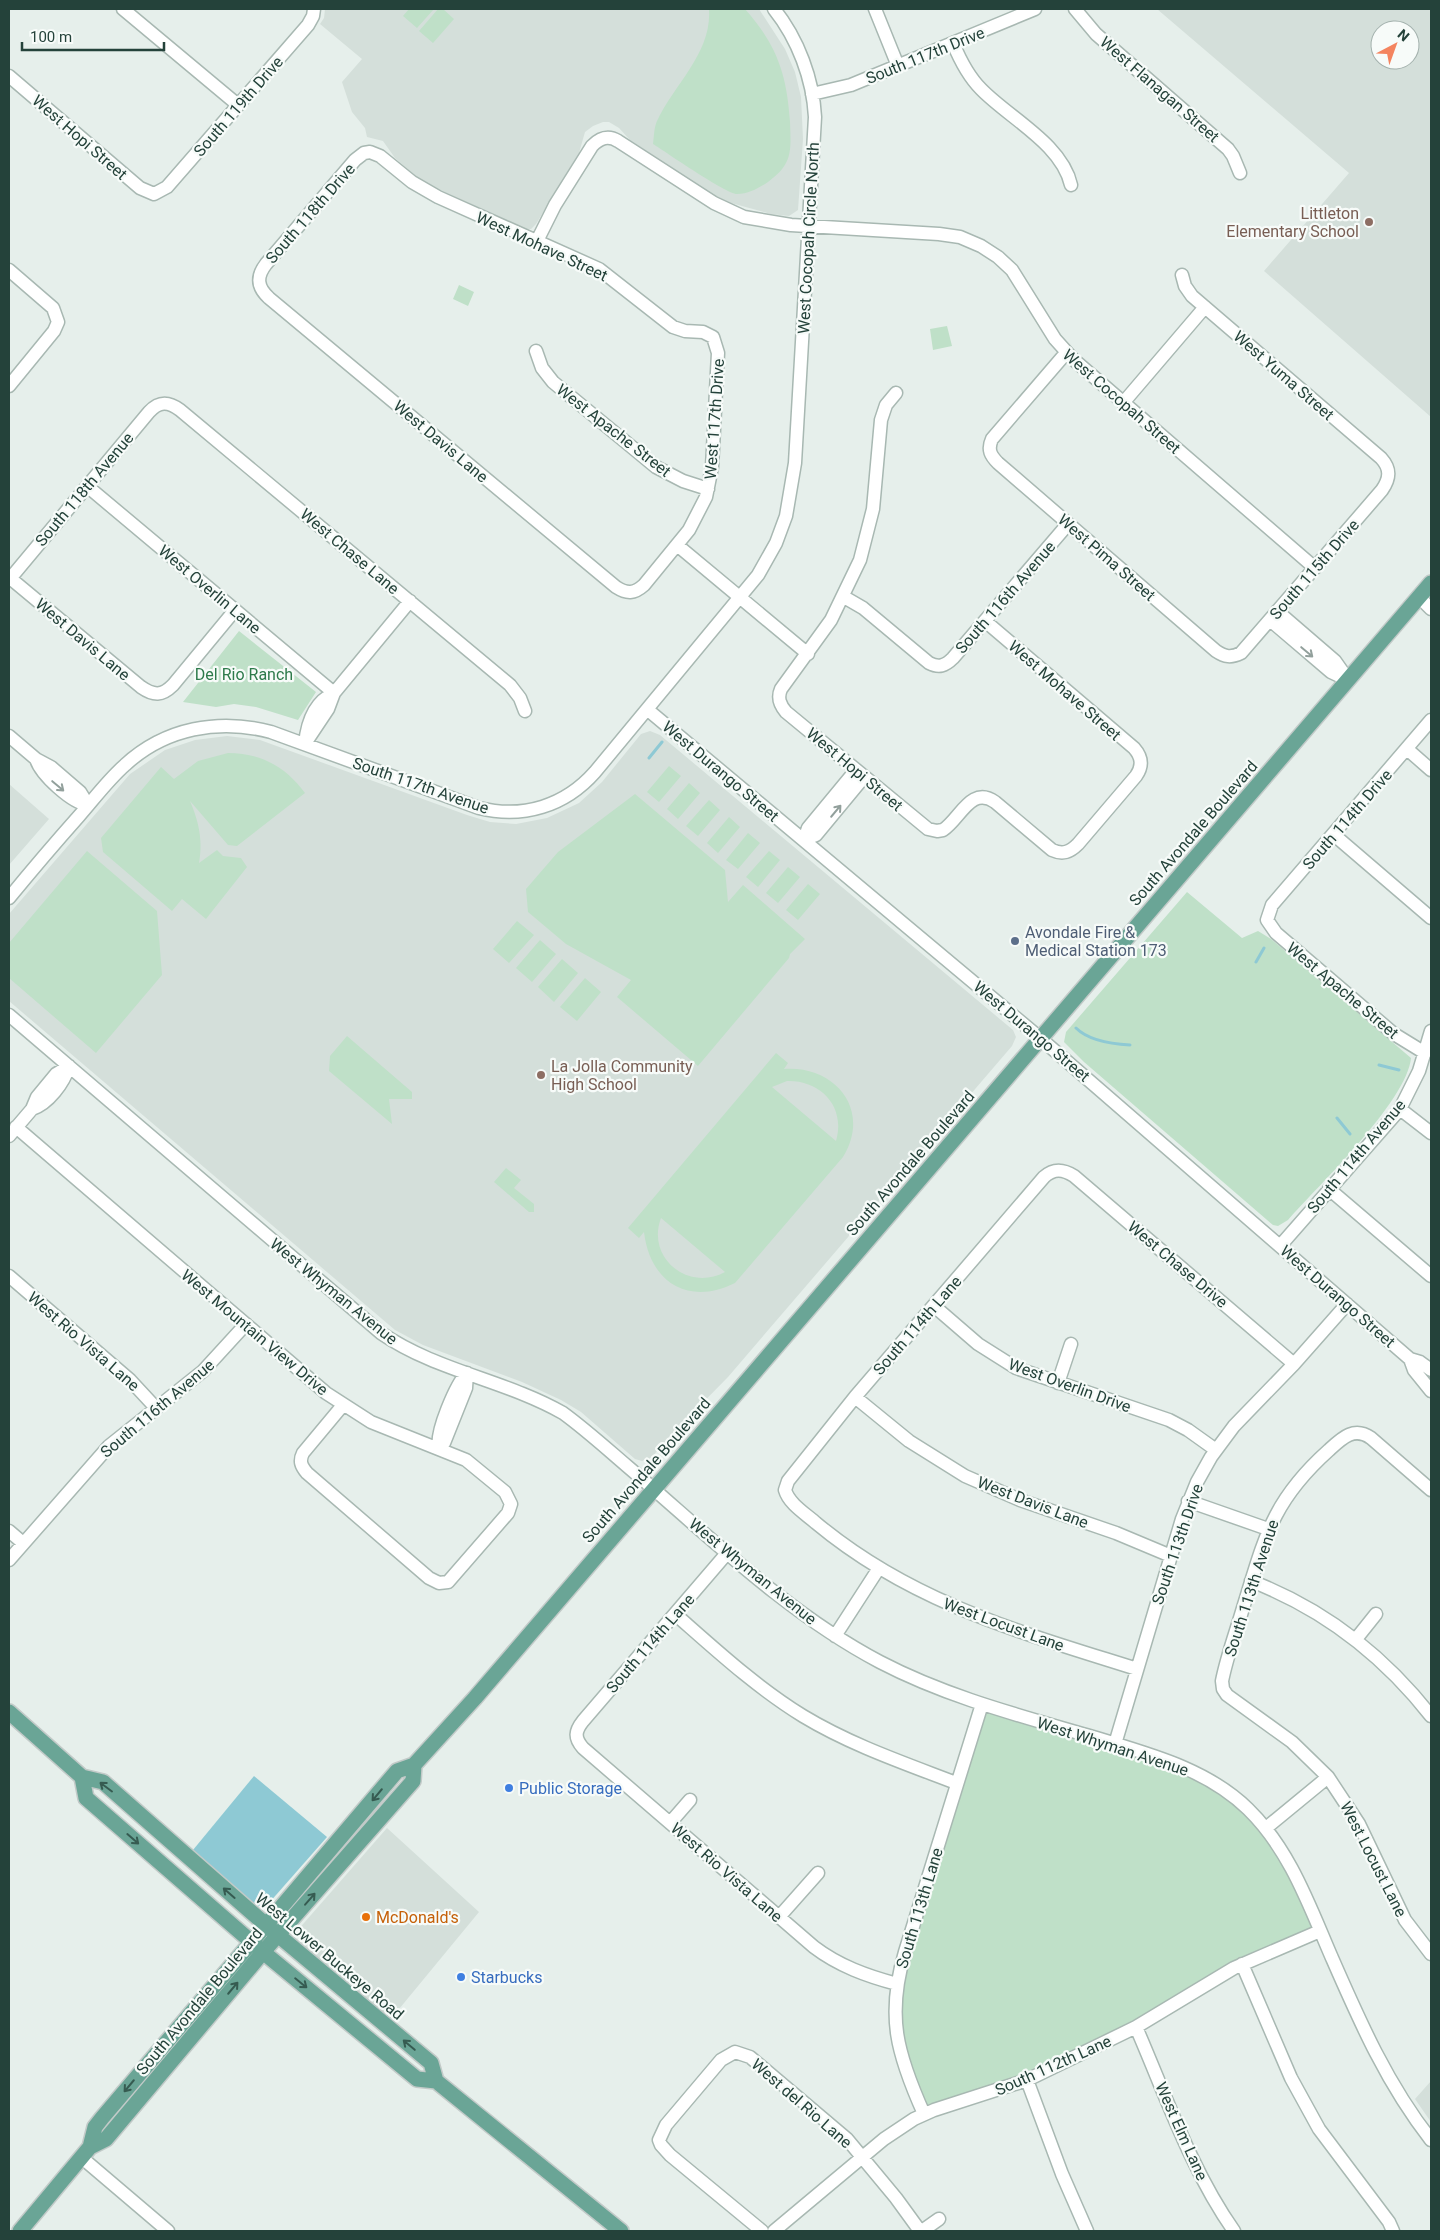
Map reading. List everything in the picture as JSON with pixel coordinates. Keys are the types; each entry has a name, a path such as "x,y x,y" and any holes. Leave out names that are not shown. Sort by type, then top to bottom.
{"main road":[{"name":"South Avondale Boulevard","path":"86,2152 95,2127 102,2118 251,1942 397,1772 414,1765 475,1698 653,1488 1431,583"},
{"name":"West Lower Buckeye Road","path":"9,1712 82,1777 102,1782 266,1926 431,2063 436,2081 622,2231"},
{"name":"South Avondale Boulevard","path":"20,2231 86,2152 106,2139 263,1952 413,1781 414,1765"},
{"path":"82,1777 86,1798 251,1942 417,2079 436,2081"}],"street":[{"path":"123,9 238,105"},
{"name":"West Cocopah Circle North","path":"774,9 797,46 812,94 815,128 794,476"},
{"path":"875,9 898,66"},
{"name":"South 117th Drive","path":"812,94 842,88 1035,9"},
{"name":"West Flanagan Street","path":"1075,9 1096,34 1221,142 1233,156 1240,173"},
{"name":"South 119th Drive","path":"154,194 167,187 308,25 314,10"},
{"path":"953,43 967,72 980,88 1062,161 1071,186"},
{"name":"West Hopi Street","path":"9,76 140,188 154,194"},
{"name":"West Cocopah Street","path":"537,241 555,205 592,146 604,138 618,141 705,197 734,213 768,223 939,234 960,238 981,246 998,257 1012,270 1050,332 1066,353 1315,568"},
{"name":"West Mohave Street","path":"370,152 380,156 412,182 433,195 599,269 673,327 685,331 703,332 713,337"},
{"name":"South 118th Drive","path":"258,282 259,275 266,264 356,160 364,153 370,152"},
{"path":"9,270 49,304 58,318 54,332 9,386"},
{"name":"West Yuma Street","path":"1182,274 1188,291 1381,458 1388,467 1389,474"},
{"name":"West Davis Lane","path":"258,282 269,298 616,587 631,593"},
{"path":"1123,403 1205,307"},
{"name":"West 117th Drive","path":"631,593 636,592 644,585 677,545 694,522 708,489 712,467 718,353 713,337"},
{"name":"West Apache Street","path":"536,351 542,368 553,382 651,463 673,477 708,489"},
{"name":"West Pima Street","path":"1066,353 995,435 989,449 998,464 1216,651 1226,657 1232,657"},
{"path":"677,545 808,654 824,632 844,597 860,560 870,528 876,490 881,420 886,405 896,393"},
{"name":"South 118th Avenue","path":"10,579 149,412 163,403"},
{"name":"West Chase Lane","path":"163,403 170,404 180,410 510,685 520,698 525,712"},
{"name":"South 115th Drive","path":"1232,657 1245,649 1274,616 1382,490 1389,474"},
{"name":"South 117th Avenue","path":"9,898 88,805 132,758 160,740 186,731 215,726 239,726 271,732 479,808 497,811 525,811 552,804 583,785 648,710 740,598 764,565 776,543 790,502 794,476"},
{"name":"West Overlin Lane","path":"87,486 334,693"},
{"name":"South 116th Avenue","path":"844,597 870,614 925,660 940,666 950,662 1068,524"},
{"name":"West Davis Lane","path":"10,579 141,687 153,694 160,694 173,685 235,610"},
{"path":"1418,598 1431,608"},
{"path":"305,744 328,709 334,693 410,602"},
{"path":"1274,616 1331,672 1348,680"},
{"name":"West Mohave Street","path":"981,796 995,802 1047,847 1063,853 1074,848 1136,776 1141,762 1134,748 985,621"},
{"name":"West Hopi Street","path":"808,654 783,685 779,699 786,712 923,826 938,831 950,824 968,803 981,796"},
{"name":"West Durango Street","path":"648,710 1040,1038 1410,1359 1414,1370 1428,1379"},
{"name":"South 114th Drive","path":"1267,920 1267,914 1272,905 1431,720"},
{"path":"9,736 36,759 44,774 74,799 88,805"},
{"path":"1407,748 1431,770"},
{"path":"804,840 816,834 860,774"},
{"path":"1333,834 1431,918"},
{"name":"West Apache Street","path":"1267,920 1276,933 1394,1034 1425,1053"},
{"name":"West Whyman Avenue","path":"9,1015 381,1333 408,1350 533,1398 563,1413 786,1601 835,1636 903,1673 982,1704 1173,1763 1211,1781 1245,1806 1266,1828 1293,1869 1373,2050 1398,2093 1431,2140"},
{"name":"South 114th Avenue","path":"1280,1246 1400,1109 1415,1081 1431,1031"},
{"path":"12,1132 32,1109 37,1097 56,1074 69,1066"},
{"path":"1400,1109 1431,1133"},
{"name":"West Mountain View Drive","path":"12,1132 343,1405 382,1427 466,1460 508,1495 511,1504 505,1517 455,1575 444,1584 434,1581 422,1572 307,1473 300,1461 303,1453 343,1405"},
{"name":"South 114th Lane","path":"785,1490 791,1477 856,1397 1044,1177 1053,1171 1059,1170"},
{"name":"West Chase Drive","path":"1059,1170 1074,1176 1294,1364"},
{"path":"1329,1189 1431,1276"},
{"name":"West Rio Vista Lane","path":"9,1276 130,1380 156,1408"},
{"name":"South 113th Drive","path":"1115,1744 1188,1501 1197,1482 1216,1450 1241,1418 1294,1364 1346,1304"},
{"name":"West Overlin Drive","path":"934,1306 997,1358 1022,1371 1168,1420 1188,1430 1216,1450"},
{"name":"South 116th Avenue","path":"9,1560 109,1446 203,1371 246,1324"},
{"path":"1058,1383 1071,1344"},
{"path":"439,1448 439,1435 458,1385 467,1373"},
{"name":"West Davis Lane","path":"856,1397 909,1441 972,1479 1020,1500 1107,1530 1171,1556"},
{"name":"South 113th Avenue","path":"1222,1689 1223,1673 1268,1529 1284,1499 1298,1481 1341,1440 1356,1432 1371,1438 1431,1490"},
{"name":"West Locust Lane","path":"785,1490 792,1503 827,1532 879,1568 927,1595 985,1620 1137,1669"},
{"path":"1188,1501 1268,1529"},
{"path":"9,1531 23,1543"},
{"name":"South 114th Lane","path":"576,1735 582,1721 728,1552"},
{"path":"835,1636 879,1568"},
{"path":"1251,1581 1312,1610 1356,1639 1391,1670 1431,1716"},
{"path":"674,1614 756,1683 804,1716 858,1744 956,1783"},
{"path":"1356,1639 1376,1614"},
{"name":"West Locust Lane","path":"1222,1689 1234,1701 1292,1742 1328,1777 1362,1829 1405,1920 1431,1954"},
{"name":"South 113th Lane","path":"924,2114 903,2064 897,2041 895,2016 897,1984 956,1783 982,1704"},
{"name":"West Rio Vista Lane","path":"576,1735 582,1748 779,1917 832,1959 864,1974 897,1984"},
{"path":"1266,1828 1328,1777"},
{"path":"670,1823 690,1800"},
{"path":"779,1917 818,1873"},
{"name":"South 112th Lane","path":"774,2231 894,2132 924,2114 1027,2080 1136,2027 1242,1964 1320,1931"},
{"path":"1242,1964 1291,2078 1319,2129 1389,2222 1393,2231"},
{"name":"West Elm Lane","path":"1136,2027 1198,2168 1212,2197 1234,2231"},
{"name":"West del Rio Lane","path":"762,2231 670,2155 659,2140 666,2125 721,2060 735,2052 746,2054 758,2063 838,2131 862,2157 921,2231"},
{"path":"1027,2080 1064,2180 1087,2231"},
{"path":"86,2152 168,2231"},
{"path":"921,2231 939,2220"}],"shaded area":[{"path":"325,9 759,9 785,49 795,72 801,97 803,139 798,210 789,216 771,214 731,203 712,194 630,140 619,128 609,122 603,122 585,132 579,153 536,224 531,229 526,229 419,179 395,158 383,141 367,137 365,128 352,112 342,82 362,59 320,24 324,18"},
{"name":"Littleton Elementary School","path":"1157,9 1431,9 1431,417 1264,271 1349,173"},
{"name":"La Jolla Community High School","path":"650,731 660,735 1013,1030 1016,1037 1012,1046 728,1377 651,1458 642,1461 635,1459 581,1412 561,1400 522,1382 423,1345 395,1330 9,1001 9,914 130,774 165,750 195,740 227,736 260,740 467,815 490,822 516,824 547,818 579,803 602,782 641,734"},
{"path":"9,784 49,819 9,865"},
{"path":"387,1828 479,1912 390,2020 302,1944 297,1931"},
{"path":"1431,2081 1431,2122 1415,2099"}],"green space":[{"path":"409,9 434,9 417,28 403,16"},
{"path":"438,9 443,9 454,19 433,43 419,31"},
{"path":"709,9 745,9 773,48 783,75 789,105 789,156 782,169 768,182 746,193 737,194 721,187 653,144 657,121 699,54 705,40"},
{"path":"459,285 474,292 468,306 453,299"},
{"path":"947,326 952,346 933,350 930,329"},
{"name":"Del Rio Ranch","path":"239,631 316,692 298,720 256,707 234,704 216,707 183,702"},
{"path":"228,753 251,756 272,763 290,776 305,793 237,846 228,845 190,801 199,831 201,847 199,863 217,850 223,856 241,858 247,867 206,919 182,899 172,911 103,852 101,838 161,767 174,779 198,761"},
{"path":"669,766 681,776 659,802 647,792"},
{"path":"689,783 700,793 678,819 667,809"},
{"path":"635,794 725,870 728,902 743,885 805,939 790,954 789,958 698,1066 617,997 631,980 566,944 528,912 526,889 558,852"},
{"path":"709,800 720,810 698,836 686,826"},
{"path":"729,817 740,827 718,853 707,843"},
{"path":"748,833 760,843 738,869 726,860"},
{"path":"87,851 157,911 162,975 96,1053 9,978 9,943"},
{"path":"769,851 780,860 758,887 746,877"},
{"path":"788,867 800,877 778,903 766,893"},
{"path":"808,884 820,894 798,920 786,910"},
{"path":"1187,892 1242,938 1258,931 1271,939 1411,1058 1406,1076 1378,1119 1288,1220 1278,1226 1273,1225 1084,1062 1064,1042 1066,1032"},
{"path":"517,921 534,935 509,963 493,949"},
{"path":"540,940 556,954 532,982 516,968"},
{"path":"562,959 578,973 554,1002 538,987"},
{"path":"585,978 601,992 577,1021 560,1007"},
{"path":"347,1036 412,1092 412,1099 389,1099 392,1124 329,1071 330,1056"},
{"path":"776,1053 788,1063 784,1069 802,1070 819,1074 833,1083 844,1094 851,1107 853,1123 851,1140 843,1157 735,1283 718,1290 702,1292 674,1285 663,1277 654,1265 644,1232 639,1238 628,1228","holes":["787,1081 810,1085 828,1098 834,1107 837,1117 836,1141 772,1087","661,1218 725,1272 711,1277 697,1278 685,1274 674,1267 665,1258 659,1246 658,1233"]},
{"path":"506,1168 521,1180 514,1188 534,1204 534,1212 529,1212 494,1182"},
{"path":"982,1704 1173,1763 1256,1817 1320,1931 1027,2080 924,2114 912,2088 895,2004"}],"water":[{"path":"254,1776 327,1837 269,1903 262,1906 252,1905 193,1850"}],"waterway":[{"path":"649,758 662,742"},
{"path":"1256,962 1264,948"},
{"path":"1076,1028 1094,1039 1108,1043 1130,1045"},
{"path":"1379,1065 1399,1070"},
{"path":"1337,1118 1350,1134"}],"place":[{"name":"Littleton Elementary School","path":"1369,222"},
{"name":"Avondale Fire & Medical Station 173","path":"1015,941"},
{"name":"La Jolla Community High School","path":"541,1075"},
{"name":"Public Storage","path":"509,1788"},
{"name":"McDonald's","path":"366,1917"},
{"name":"Starbucks","path":"461,1977"}]}
